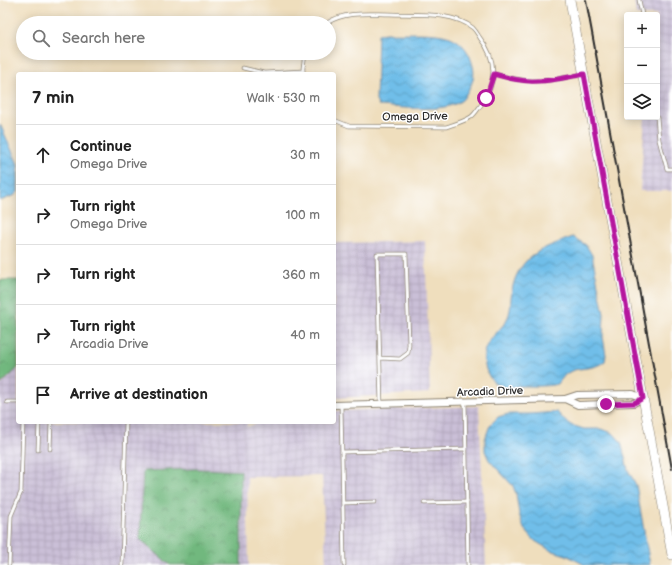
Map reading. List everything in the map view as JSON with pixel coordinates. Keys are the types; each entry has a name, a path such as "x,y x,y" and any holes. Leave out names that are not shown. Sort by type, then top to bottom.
{"main road":[{"path":"570,0 672,555"}],"street":[{"path":"565,399 577,395 626,394 633,394 643,398"},
{"name":"Arcadia Drive","path":"337,405 565,399 578,405 634,403 643,398"}],"lane":[{"path":"639,0 641,12"},
{"path":"336,19 361,14 438,15 458,20 473,28 486,45 492,61 494,74 514,79 537,81 560,79 584,74"},
{"path":"303,72 304,60"},
{"path":"243,68 260,72"},
{"name":"Omega Drive","path":"336,121 349,126 446,127 459,123 472,116 486,98 494,74"},
{"path":"657,120 659,140 667,169 672,169"},
{"path":"380,358 400,359 408,353 406,254 377,254 381,404"},
{"path":"7,402 16,402"},
{"path":"465,402 468,565"},
{"path":"337,405 342,452 344,565"},
{"path":"9,565 10,516 21,492 23,424"},
{"path":"38,450 39,424"},
{"path":"50,449 51,424"},
{"path":"122,565 126,424"},
{"path":"342,452 466,449"},
{"path":"343,503 375,502"},
{"path":"424,503 466,502"}],"shaded area":[{"path":"634,0 672,0 672,191 640,191 645,120 660,120 660,12 636,12"},
{"path":"425,241 430,393 336,398 336,243"},
{"path":"16,370 16,424 247,424 247,427 255,424 336,424 336,411 479,406 486,565 326,565 322,476 247,477 249,565 0,565 0,386"}],"green space":[{"path":"0,280 16,280 16,370 0,385"},
{"path":"196,469 241,471 241,565 170,565 140,539 143,471"}],"water":[{"path":"378,34 436,34 450,37 459,42 468,52 474,69 472,84 463,99 445,107 422,109 379,106 376,101"},
{"path":"0,124 16,160 16,194 0,201"},
{"path":"573,237 586,245 592,255 604,314 603,337 606,355 605,361 590,368 571,371 566,374 558,384 509,387 498,385 493,382 487,372 484,354 487,344 508,317 512,290 515,278 520,268 534,254 542,249"},
{"path":"557,412 571,425 584,429 601,429 613,433 621,442 628,470 636,485 650,565 585,565 566,555 550,550 535,541 524,529 513,486 489,460 485,451 485,439 490,425 498,417 508,414"}],"railway":[{"path":"586,0 672,469"}],"route":[{"path":"486,98 494,74 514,79 537,81 560,79 584,74 643,398 634,403 606,404"}]}
